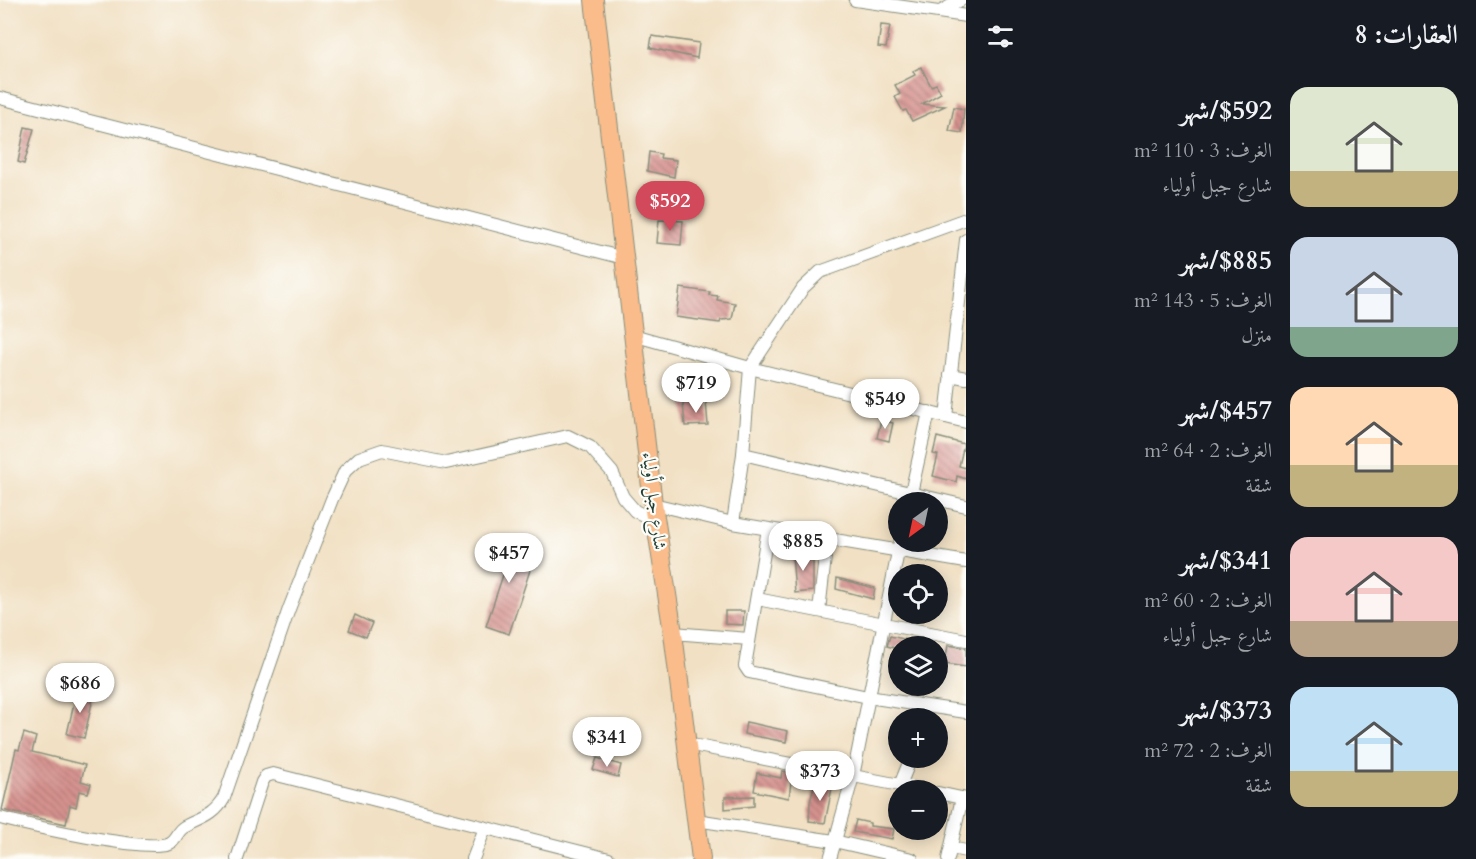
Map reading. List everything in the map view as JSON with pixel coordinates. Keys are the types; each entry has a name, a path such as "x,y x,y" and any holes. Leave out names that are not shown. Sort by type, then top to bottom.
{"highway":[{"name":"شارع جبل أولياء","path":"594,0 654,513 673,633 701,859"}],"street":[{"path":"855,0 966,15"},
{"path":"940,12 961,0"},
{"path":"0,98 624,258"},
{"path":"733,523 743,454 750,368 803,288 820,272 966,219"},
{"path":"946,417 962,301 966,240"},
{"path":"633,335 750,368 966,422"},
{"path":"950,375 966,378"},
{"path":"912,492 929,412"},
{"path":"0,819 99,839 161,845 173,840 181,829 214,812 224,798 289,609 336,490 345,471 365,455 382,450 446,463 568,436 590,447 612,472 623,496 635,511 733,523 828,539 888,545"},
{"path":"743,454 891,492"},
{"path":"948,503 966,506"},
{"path":"768,529 745,666 755,675 868,697 944,708"},
{"path":"819,611 828,539"},
{"path":"830,859 853,776 898,552"},
{"path":"924,552 966,562"},
{"path":"757,599 966,640"},
{"path":"673,633 749,639"},
{"path":"948,709 966,712"},
{"path":"687,744 888,783"},
{"path":"237,859 262,782 266,776 273,774 609,859"},
{"path":"948,795 964,798 950,854 966,851"},
{"path":"696,820 834,841 912,859"},
{"path":"473,859 485,828"}],"building":[{"path":"881,25 890,26 886,48 878,47"},
{"path":"652,36 699,43 697,58 650,48"},
{"path":"921,67 931,86 936,84 941,93 922,104 945,106 912,121 895,97 900,94 895,85 915,75 913,71"},
{"path":"954,107 964,109 962,133 949,131"},
{"path":"25,127 34,129 24,164 18,162"},
{"path":"649,152 661,154 660,158 676,160 674,177 647,171"},
{"path":"659,220 683,221 681,245 657,243"},
{"path":"680,288 710,292 709,295 718,296 717,300 735,303 732,319 721,320 720,323 676,317"},
{"path":"706,401 708,425 685,426 683,403"},
{"path":"881,420 893,423 889,441 877,438"},
{"path":"937,437 964,444 959,466 966,468 966,479 957,476 956,482 933,476 938,455 933,454"},
{"path":"493,542 512,548 513,544 536,552 509,634 486,626 506,566 487,560"},
{"path":"813,552 813,591 795,593 792,554"},
{"path":"837,578 875,588 873,599 836,589"},
{"path":"725,611 744,611 743,625 725,624"},
{"path":"355,615 372,623 366,637 349,630"},
{"path":"948,645 966,648 966,667 948,664"},
{"path":"77,690 94,694 84,738 67,734"},
{"path":"746,722 788,731 786,742 744,734"},
{"path":"24,733 36,737 32,752 85,765 81,781 91,784 88,793 79,791 76,807 70,805 66,824 2,810 16,749 19,750"},
{"path":"597,758 621,765 618,777 593,770"},
{"path":"782,771 792,773 789,798 754,791 757,773 781,778"},
{"path":"816,777 832,788 825,823 809,821 810,803"},
{"path":"754,796 754,806 725,809 725,797"},
{"path":"856,820 870,823 870,826 888,828 888,838 853,832"}]}
